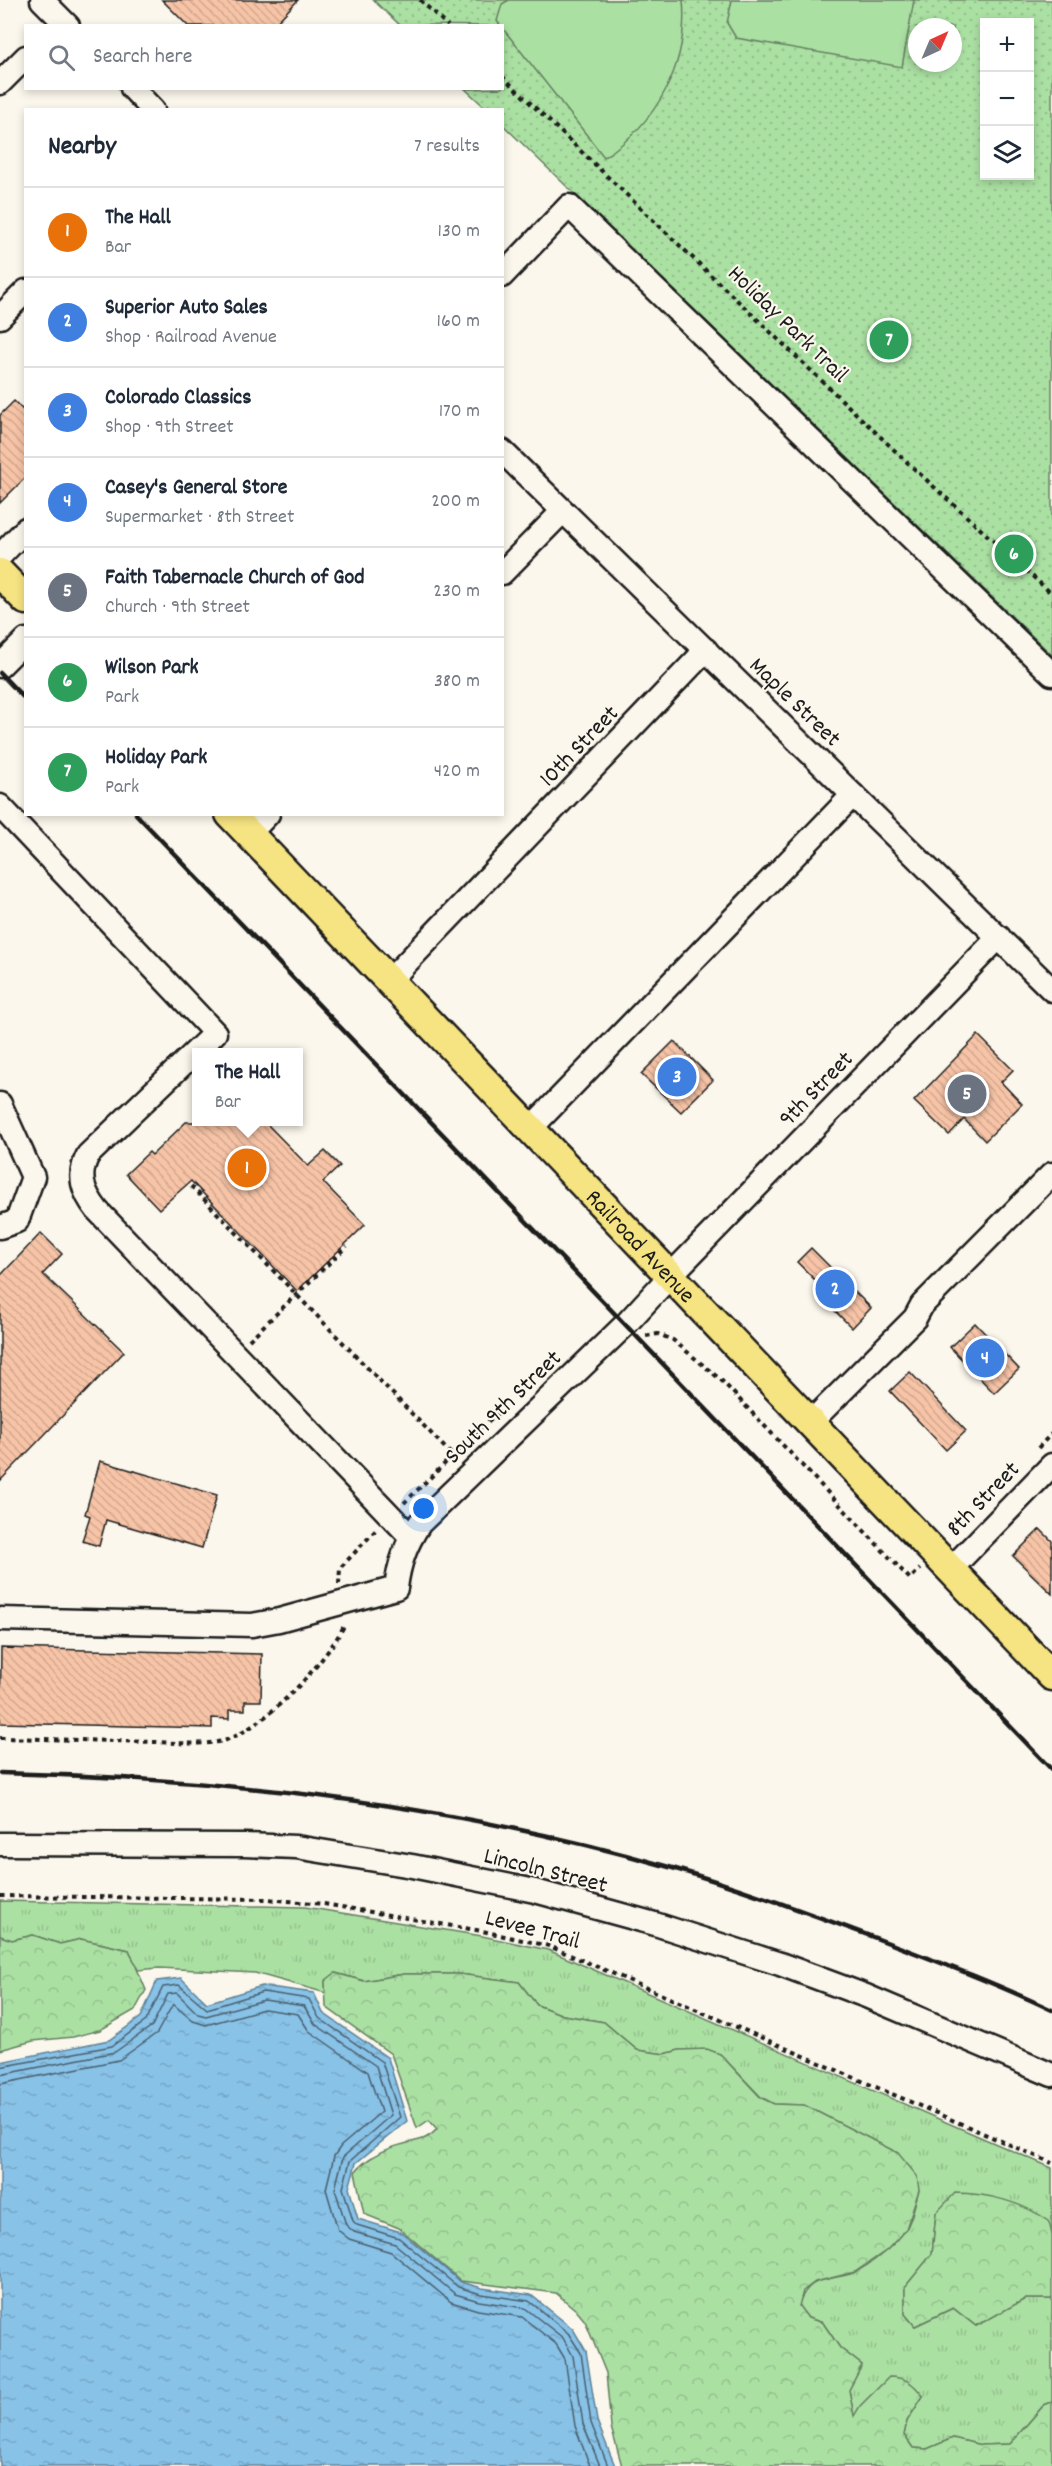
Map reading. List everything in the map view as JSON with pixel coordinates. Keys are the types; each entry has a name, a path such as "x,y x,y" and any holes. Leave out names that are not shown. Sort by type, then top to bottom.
{"main road":[{"path":"0,573 24,598"},
{"name":"Railroad Avenue","path":"249,821 389,981 1052,1676"}],"street":[{"path":"42,0 62,24"},
{"path":"0,83 24,59"},
{"path":"134,90 151,108"},
{"path":"504,274 568,206 1052,674"},
{"path":"0,317 24,293"},
{"name":"Maple Street","path":"504,453 1051,987"},
{"path":"504,571 563,511"},
{"path":"0,556 24,531"},
{"path":"0,666 24,642"},
{"name":"10th Street","path":"389,981 706,650"},
{"path":"530,1129 853,795"},
{"path":"0,806 215,1033 199,1048"},
{"name":"9th Street","path":"670,1276 999,937"},
{"path":"192,1055 88,1155 83,1165 81,1178 84,1191 95,1207 411,1537"},
{"path":"0,1104 33,1177 17,1221 0,1227"},
{"path":"810,1423 915,1318 922,1305 1052,1174"},
{"name":"South 9th Street","path":"342,1603 396,1588 399,1563 420,1523 626,1324 670,1276"},
{"name":"8th Street","path":"950,1570 1052,1465"},
{"path":"0,1619 252,1625 342,1603"},
{"name":"Lincoln Street","path":"0,1844 244,1845 296,1848 412,1866 535,1891 655,1924 780,1964 866,1996 1052,2075"}],"path":[{"path":"420,0 445,24"},
{"name":"Holiday Park Trail","path":"504,78 910,465 1052,594"},
{"path":"191,1186 453,1456"},
{"path":"235,1353 347,1246"},
{"path":"641,1340 648,1334 658,1334 673,1340 721,1380 910,1579"},
{"path":"0,1738 189,1743 228,1740 259,1722 296,1688 334,1643 345,1625 338,1579 340,1568 390,1516 496,1414 513,1433"},
{"name":"Levee Trail","path":"0,1896 266,1899 324,1904 482,1931 549,1946 1052,2163"}],"green space":[{"path":"373,0 1052,0 1052,655 504,126 504,108 486,108 466,90 504,90 504,24 399,24"},
{"path":"509,0 683,0 684,24 681,47 666,90 640,127 604,157 504,30 504,24 499,24 497,21 502,4"},
{"path":"732,0 914,0 911,18 908,18 908,34 902,67 736,38 727,23"},
{"path":"0,1901 305,1907 482,1936 548,1950 1052,2168 1052,2235 936,2213 932,2254 905,2287 905,2314 915,2326 953,2308 976,2326 1025,2299 1052,2299 1052,2402 1044,2405 1010,2444 981,2445 953,2438 927,2449 913,2448 904,2435 907,2421 923,2396 854,2417 849,2390 862,2365 840,2348 823,2323 808,2318 798,2306 802,2296 813,2284 853,2273 890,2247 908,2225 919,2190 898,2153 804,2105 774,2104 761,2097 720,2054 679,2050 665,2054 637,2050 604,2022 563,2015 537,2005 519,1982 459,1974 404,1974 364,1981 336,1973 325,1981 326,1993 255,1973 159,1968 138,1970 129,1950 81,1939 60,1944 33,1935 12,1940 0,1936"},
{"path":"33,1935 60,1944 81,1939 129,1950 146,1990 135,2010 100,2030 73,2037 33,2041 0,2050 0,1936 12,1940"},
{"path":"335,1973 364,1981 404,1974 459,1974 519,1982 537,2005 563,2015 604,2022 637,2050 665,2054 679,2050 707,2049 720,2054 761,2098 774,2104 804,2105 898,2153 917,2176 919,2190 906,2229 887,2250 855,2272 815,2282 803,2291 799,2306 808,2318 823,2323 840,2348 862,2365 849,2390 854,2416 860,2406 889,2377 900,2378 912,2384 923,2396 907,2421 904,2435 913,2448 927,2449 953,2438 981,2445 1010,2444 1044,2405 1052,2402 1052,2466 622,2466 611,2427 606,2373 585,2321 576,2310 556,2293 461,2281 399,2228 364,2214 355,2172 377,2154 426,2138 437,2129 429,2120 417,2128 391,2054 326,2007 325,1981"},
{"path":"955,2193 1004,2200 1039,2214 1049,2221 1052,2235 1052,2299 1025,2299 976,2326 953,2308 915,2326 905,2314 905,2287 932,2254 936,2213"}],"water":[{"path":"181,1978 207,2003 262,1986 314,1993 323,2013 388,2058 407,2121 356,2163 349,2188 358,2219 401,2232 461,2282 482,2288 531,2295 573,2329 586,2351 597,2421 615,2466 0,2466 0,2062 109,2040 141,2017 157,1981"}],"building":[{"path":"162,0 298,0 275,24 186,24"},
{"path":"14,401 24,411 24,479 0,503 0,415"},
{"path":"978,1035 1013,1070 1001,1082 1022,1104 985,1141 964,1119 949,1135 914,1101"},
{"path":"674,1041 713,1080 681,1112 641,1074"},
{"path":"186,1122 192,1122 192,1126 269,1126 308,1166 325,1151 340,1166 323,1182 365,1225 297,1291 191,1181 159,1209 126,1174 149,1152 152,1155"},
{"path":"41,1233 62,1254 43,1274 124,1352 0,1481 0,1276"},
{"path":"811,1248 871,1308 852,1328 816,1292 821,1286 797,1262"},
{"path":"975,1323 1019,1369 994,1393 950,1347"},
{"path":"910,1372 966,1431 946,1450 890,1391"},
{"path":"100,1461 217,1495 202,1548 106,1520 99,1546 82,1541 90,1516 85,1514"},
{"path":"1040,1529 1052,1541 1052,1594 1013,1556"},
{"path":"1,1648 262,1654 261,1701 245,1701 245,1710 229,1710 229,1719 212,1718 212,1728 0,1723"}],"railway":[{"path":"0,673 24,698"},
{"path":"138,816 1052,1770"},
{"path":"0,1773 85,1776 254,1788 338,1798 504,1826 587,1845 743,1890 936,1961 1052,2010"}],"place":[{"name":"Holiday Park","path":"889,340"},
{"name":"Wilson Park","path":"1014,554"},
{"name":"Colorado Classics","path":"677,1077"},
{"name":"Faith Tabernacle Church of God","path":"967,1094"},
{"name":"The Hall","path":"247,1168"},
{"name":"Superior Auto Sales","path":"835,1289"},
{"name":"Casey's General Store","path":"985,1358"}]}
